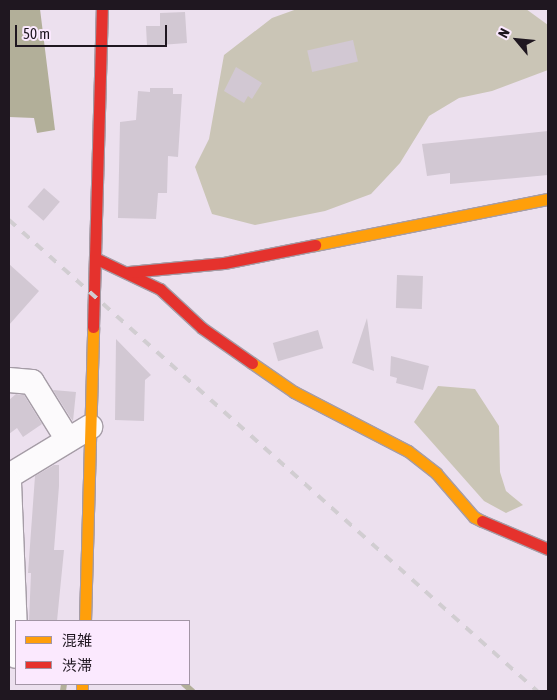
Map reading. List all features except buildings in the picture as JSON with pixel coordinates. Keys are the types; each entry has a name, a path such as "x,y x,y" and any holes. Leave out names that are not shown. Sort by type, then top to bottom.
{"street":[{"path":"85,620 102,9"},
{"path":"129,272 224,263 548,199"},
{"path":"96,258 129,272 160,289 202,328 294,392 408,451 436,472 474,516 548,549"},
{"path":"9,380 32,382 68,440"},
{"path":"9,476 90,427"},
{"path":"9,482 15,631"}],"shaded area":[{"path":"9,9 40,9 55,130 37,133 34,118 9,117"},
{"path":"297,9 526,9 548,25 548,70 492,91 459,98 429,116 400,163 371,194 325,211 255,225 212,214 195,167 209,139 224,55 272,18"},
{"path":"438,386 475,389 499,426 500,472 506,491 523,505 506,513 484,501 414,422"}],"waterway":[{"path":"63,691 64,685"},
{"path":"185,685 192,691"}],"railway":[{"path":"9,220 537,691"}],"traffic: slow":[{"path":"315,245 548,199"},
{"path":"85,620 93,327"},
{"path":"252,363 294,392 408,451 436,473 474,517 482,521"},
{"path":"82,685 82,691"}],"traffic: jam":[{"path":"93,327 102,9"},
{"path":"129,272 224,263 315,245"},
{"path":"97,259 160,289 202,328 252,363"},
{"path":"482,521 548,549"}]}
